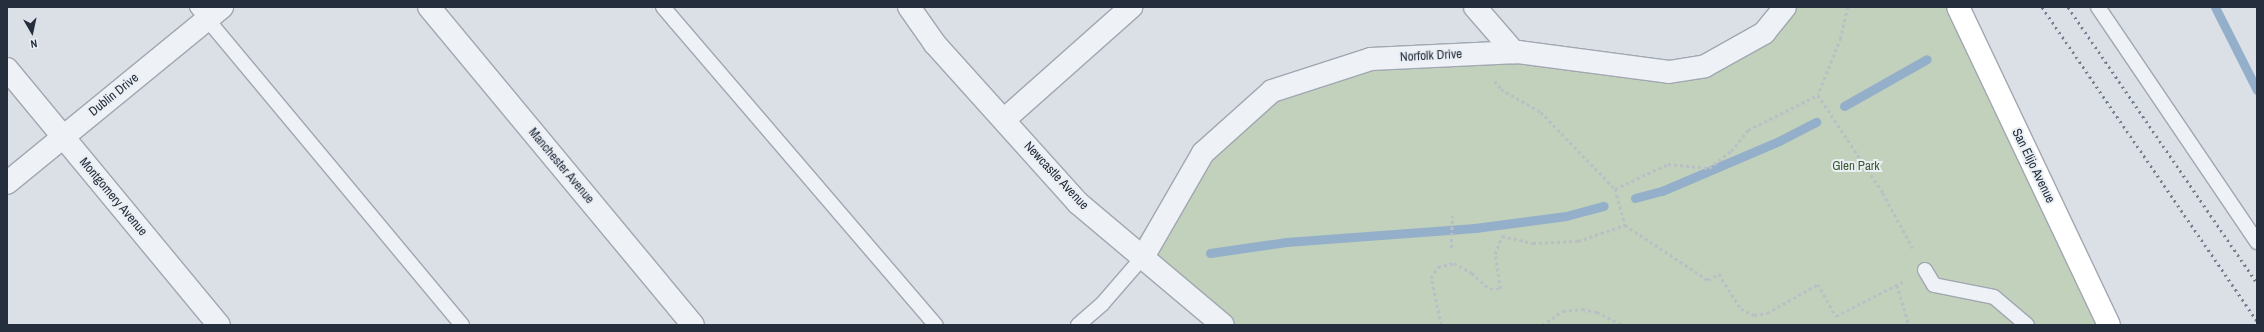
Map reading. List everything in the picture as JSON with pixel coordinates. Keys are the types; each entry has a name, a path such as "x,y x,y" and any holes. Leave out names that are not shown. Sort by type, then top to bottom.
{"main road":[{"name":"San Elijo Avenue","path":"1958,7 2109,325"}],"street":[{"name":"Manchester Avenue","path":"429,7 693,325"},
{"name":"Newcastle Avenue","path":"909,7 936,44 1078,203 1223,325"},
{"path":"1004,119 1131,7"},
{"path":"1475,7 1514,52"},
{"name":"Norfolk Drive","path":"1143,257 1203,153 1272,91 1372,59 1489,53 1514,52 1669,72 1705,66 1764,33 1785,7"},
{"name":"Dublin Drive","path":"7,183 209,11"},
{"name":"Montgomery Avenue","path":"7,69 219,325"}],"lane":[{"path":"662,7 936,325"},
{"path":"2098,7 2257,242"},
{"path":"209,11 462,325"},
{"path":"1078,325 1103,303 1143,257"},
{"path":"1925,270 1934,286 1994,298 2027,325"}],"path":[{"path":"1615,189 1668,164 1709,168 1731,151 1748,130 1818,95 1841,38 1848,7"},
{"path":"1489,53 1488,71 1501,89 1542,112 1615,189 1626,225 1708,280 1719,274 1741,309 1754,315 1767,313 1818,284 1836,316 1897,285 1909,325"},
{"path":"1818,95 1883,193 1925,270"},
{"path":"1451,247 1452,216"},
{"path":"1441,325 1431,278 1438,267 1454,263 1472,273 1490,289 1500,289 1495,254 1502,236 1533,243 1578,240 1626,225"},
{"path":"1542,325 1562,311 1582,309 1597,312 1622,325"}],"green space":[{"name":"Glen Park","path":"1786,7 1954,7 2119,325 1218,325 1132,248 1187,168 1271,92 1435,52 1703,66"}],"waterway":[{"path":"2215,7 2257,90"},
{"path":"1844,106 1927,59"},
{"path":"1635,198 1662,191 1779,141 1816,122"},
{"path":"1210,253 1286,242 1475,228 1566,216 1604,206"}],"railway":[{"path":"2042,7 2257,321"},
{"path":"2068,7 2257,283"}]}
